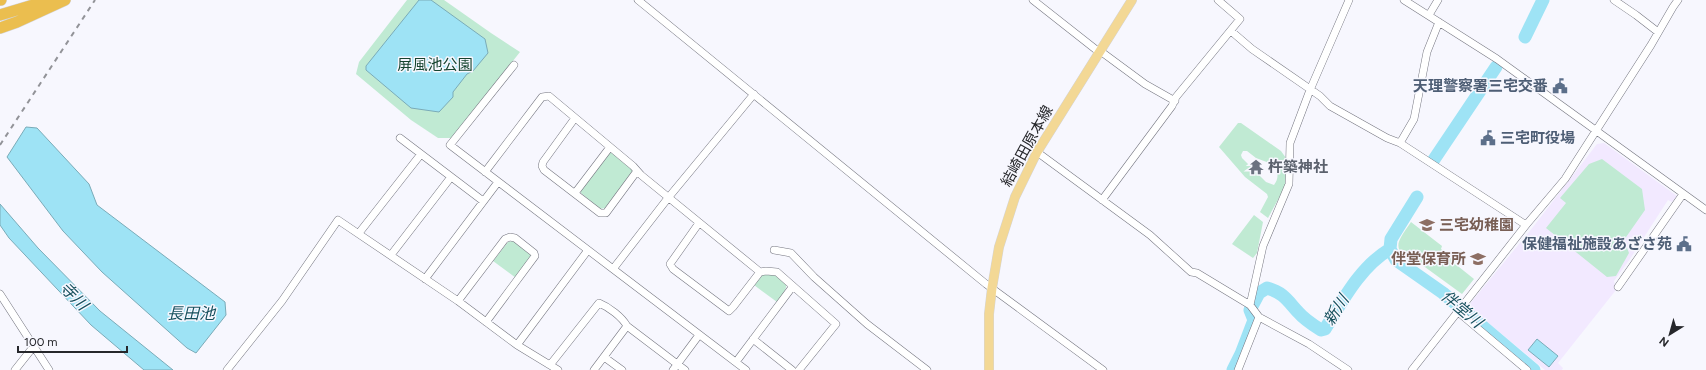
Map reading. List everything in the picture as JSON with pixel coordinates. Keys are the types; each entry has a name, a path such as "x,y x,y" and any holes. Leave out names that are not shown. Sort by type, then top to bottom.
{"highway":[{"path":"0,11 38,0"},
{"path":"0,15 50,0"},
{"path":"0,28 66,0"}],"main road":[{"name":"結崎田原本線","path":"989,370 989,314 992,288 999,247 1015,197 1037,152 1132,0"}],"street":[{"path":"638,0 992,288 1102,370"},
{"path":"1033,0 1099,52 1103,53 1145,84 1175,101"},
{"path":"1102,200 1175,101 1240,19 1218,0"},
{"path":"1250,305 1263,246 1289,184 1290,143 1310,90 1350,0"},
{"path":"1404,0 1497,59 1706,210"},
{"path":"1429,15 1438,0"},
{"path":"1614,0 1658,32"},
{"path":"1412,370 1526,225 1565,179 1678,0"},
{"path":"1400,143 1414,119 1427,52 1439,22"},
{"path":"1231,31 1252,50 1310,90 1330,106 1387,138 1400,143 1526,225"},
{"path":"514,66 450,145 746,370"},
{"path":"614,269 668,198 754,94"},
{"path":"485,172 542,97 549,96 668,198 760,272"},
{"path":"575,118 543,162 542,166 544,170 600,213 606,213 637,171"},
{"path":"400,138 483,201"},
{"path":"575,193 610,147"},
{"path":"1037,152 1150,235 1191,272 1197,273 1250,305 1259,317 1309,344 1348,370"},
{"path":"359,233 421,154"},
{"path":"391,255 451,177"},
{"path":"425,279 498,182"},
{"path":"1618,287 1683,194"},
{"path":"227,370 282,301 338,220 458,301 516,345 558,370"},
{"path":"699,223 670,264 673,269 729,311 760,272 766,270 777,272 836,324 799,370"},
{"path":"458,301 506,239 510,236 515,238 534,253 535,256 486,322"},
{"path":"516,345 588,250"},
{"path":"774,250 790,253 866,324 927,370"},
{"path":"736,362 793,286"},
{"path":"0,294 49,370"},
{"path":"550,365 599,303 604,305 624,321 627,326 675,367 685,370"},
{"path":"1460,308 1527,370"},
{"path":"1238,370 1259,317"},
{"path":"594,370 627,326"},
{"path":"675,367 699,335"},
{"path":"753,339 792,370"},
{"path":"15,370 34,346"},
{"path":"604,357 622,370"}],"shaded area":[{"path":"1604,143 1677,196 1672,202 1668,200 1614,281 1616,290 1558,363 1563,368 1562,370 1545,370 1468,306 1533,227 1597,144"}],"green space":[{"name":"屏風池公園","path":"407,0 444,0 520,52 452,138 438,138 411,120 356,74 359,62"},
{"path":"1238,123 1241,123 1281,151 1286,158 1286,185 1268,218 1260,212 1268,197 1267,194 1245,177 1219,147","holes":["1243,151 1247,151 1256,158 1275,165 1278,175 1274,185 1266,182 1242,158 1241,155"]},
{"path":"610,151 632,170 632,173 605,208 600,209 581,193 580,189"},
{"path":"1602,159 1642,189 1645,210 1624,240 1629,253 1616,276 1607,277 1546,228 1566,203 1560,198 1589,164"},
{"path":"1254,215 1263,222 1257,253 1253,258 1232,244"},
{"path":"1411,222 1442,246 1441,249 1457,260 1454,263 1474,279 1462,294 1418,262 1415,265 1399,250 1399,241"},
{"path":"513,241 532,254 531,258 516,278 493,261 508,242"},
{"path":"769,273 782,278 786,284 784,292 777,302 754,285 762,275"}],"water":[{"name":"屏風池公園","path":"419,0 431,0 485,39 488,53 473,71 467,74 453,92 453,97 439,112 411,108 366,70 366,66"},
{"name":"長田池","path":"26,127 37,128 89,184 97,205 225,302 226,315 196,353 187,348 102,272 63,231 7,157"},
{"name":"寺川","path":"0,204 38,248 100,311 173,370 144,370 91,325 9,238 0,225"},
{"path":"1537,339 1558,356 1549,367 1528,350"}],"waterway":[{"name":"新川","path":"1525,37 1543,0"},
{"name":"新川","path":"1433,161 1496,67"},
{"name":"新川","path":"1390,249 1391,239 1417,197"},
{"name":"伴堂川","path":"1390,249 1396,260 1443,293 1534,370"},
{"name":"新川","path":"1233,370 1254,320 1250,310 1259,293 1267,288 1277,292 1285,297 1300,315 1309,322 1321,330 1325,329 1361,275 1379,256 1390,249"}],"railway":[{"path":"0,145 95,0"}],"place":[{"name":"天理警察署三宅交番","path":"1560,86"},
{"name":"三宅町役場","path":"1488,138"},
{"name":"杵築神社","path":"1256,167"},
{"name":"三宅幼稚園","path":"1427,225"},
{"name":"保健福祉施設あざさ苑","path":"1684,244"},
{"name":"伴堂保育所","path":"1478,259"}]}
